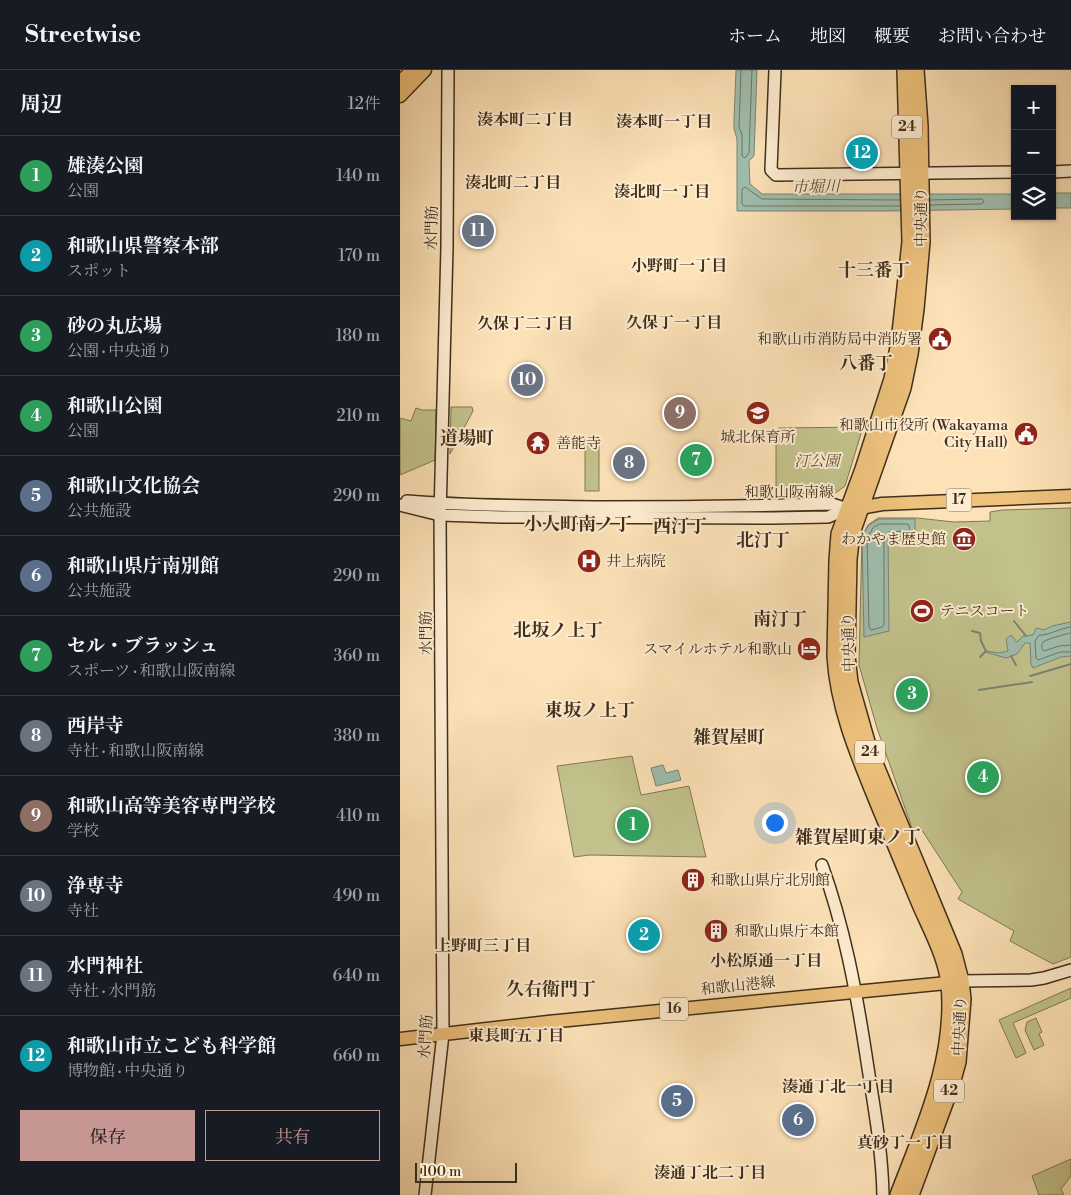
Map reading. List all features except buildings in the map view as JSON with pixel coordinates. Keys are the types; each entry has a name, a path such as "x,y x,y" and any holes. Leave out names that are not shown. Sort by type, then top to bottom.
{"highway":[{"name":"中央通り","path":"905,70 915,179"},
{"name":"中央通り","path":"911,1195 951,1087 958,1062 962,1016 955,982 951,945 869,749 850,682 847,656 849,559 854,509 874,475 906,380 916,309 922,242 916,216 916,70"},
{"name":"中央通り","path":"898,1195 944,1066 949,1014 955,982"}],"main road":[{"path":"400,82 412,70"},
{"path":"400,96 425,70"},
{"name":"17","path":"854,509 882,504 1071,496"},
{"name":"和歌山港線","path":"400,1039 955,982"}],"street":[{"name":"水門筋","path":"425,1195 443,1034 440,509 447,248 448,70"},
{"path":"775,70 771,170 776,175 915,179 1011,172"},
{"path":"1056,172 1071,171"},
{"name":"和歌山阪南線","path":"400,500 440,509"},
{"name":"和歌山阪南線","path":"400,505 501,517 828,517 854,509"},
{"path":"400,513 419,516 440,509"},
{"path":"822,865 837,912 856,991 878,1126 883,1195"},
{"path":"955,982 1031,980 1071,970"}],"green space":[{"path":"451,407 472,407 473,411 450,454"},
{"path":"416,408 436,410 435,460 400,475 400,418 411,421"},
{"name":"汀公園","path":"863,427 845,486 834,494 776,493 776,432 779,428"},
{"path":"585,439 599,439 599,491 585,491"},
{"path":"1071,508 1071,957 1053,964 1010,941 1014,931 958,899 962,892 920,827 913,831 877,728 859,665 862,536 868,525 878,518 917,518 954,522 990,521 990,512 1002,510"},
{"path":"632,756 641,795 689,786 706,857 590,855 574,857 557,766"},
{"path":"1071,988 1071,998 1013,1023 1026,1053 1016,1058 999,1020"},
{"path":"1036,1018 1042,1032 1039,1034 1044,1045 1034,1050 1025,1030 1027,1022"},
{"path":"1071,1159 1071,1176 1061,1189 1064,1195 1039,1195 1032,1176"}],"water":[{"path":"736,70 757,70 754,156 749,161 750,184 762,194 1011,194 1011,209 737,211 737,139 734,129"},
{"path":"1056,193 1071,193 1071,208 1056,208"},
{"path":"879,519 915,519 915,536 888,537 889,631 864,637 862,536 869,525"},
{"path":"1071,622 1071,656 1061,657 1033,668 1031,664 1030,643 1025,643 1017,654 1006,658 985,652 999,653 1008,651 1006,639 1011,635 1017,642 1023,636 1033,635 1036,628 1044,630 1052,626"},
{"path":"663,765 666,773 678,770 681,780 656,786 651,768"}],"waterway":[{"path":"1014,621 1026,636"},
{"path":"972,631 980,633 981,641 986,651"},
{"path":"980,657 985,652"},
{"path":"1011,656 1016,665"},
{"path":"1030,676 1071,664"},
{"path":"979,690 1032,682"}],"place":[{"name":"和歌山市立こども科学館","path":"862,153"},
{"name":"水門神社","path":"478,231"},
{"name":"和歌山市消防局中消防署","path":"940,339"},
{"name":"浄専寺","path":"527,380"},
{"name":"和歌山高等美容専門学校","path":"680,413"},
{"name":"城北保育所","path":"758,413"},
{"name":"和歌山市役所 (Wakayama City Hall)","path":"1026,434"},
{"name":"善能寺","path":"538,443"},
{"name":"セル・ブラッシュ","path":"696,460"},
{"name":"西岸寺","path":"629,463"},
{"name":"わかやま歴史館","path":"964,539"},
{"name":"井上病院","path":"589,561"},
{"name":"テニスコート","path":"922,611"},
{"name":"スマイルホテル和歌山","path":"809,649"},
{"name":"砂の丸広場","path":"912,694"},
{"name":"和歌山公園","path":"983,777"},
{"name":"雄湊公園","path":"633,825"},
{"name":"和歌山県庁北別館","path":"693,880"},
{"name":"和歌山県庁本館","path":"716,931"},
{"name":"和歌山県警察本部","path":"644,935"},
{"name":"和歌山文化協会","path":"677,1101"},
{"name":"和歌山県庁南別館","path":"798,1120"}],"district":[{"name":"湊本町二丁目","path":"525,120"},
{"name":"湊本町一丁目","path":"664,122"},
{"name":"湊北町二丁目","path":"513,183"},
{"name":"湊北町一丁目","path":"662,192"},
{"name":"小野町一丁目","path":"679,266"},
{"name":"十三番丁","path":"874,270"},
{"name":"久保丁一丁目","path":"674,323"},
{"name":"久保丁二丁目","path":"525,324"},
{"name":"八番丁","path":"866,363"},
{"name":"道場町","path":"467,438"},
{"name":"小人町南ノ丁","path":"578,524"},
{"name":"西汀丁","path":"680,526"},
{"name":"北汀丁","path":"763,540"},
{"name":"南汀丁","path":"780,619"},
{"name":"北坂ノ上丁","path":"558,630"},
{"name":"東坂ノ上丁","path":"590,710"},
{"name":"雑賀屋町","path":"729,737"},
{"name":"雑賀屋町東ノ丁","path":"858,837"},
{"name":"上野町三丁目","path":"483,946"},
{"name":"小松原通一丁目","path":"766,961"},
{"name":"久右衛門丁","path":"551,989"},
{"name":"東長町五丁目","path":"516,1036"},
{"name":"湊通丁北一丁目","path":"838,1087"},
{"name":"真砂丁一丁目","path":"905,1143"},
{"name":"湊通丁北二丁目","path":"710,1173"}],"water label":[{"name":"市堀川","path":"816,187"}]}
